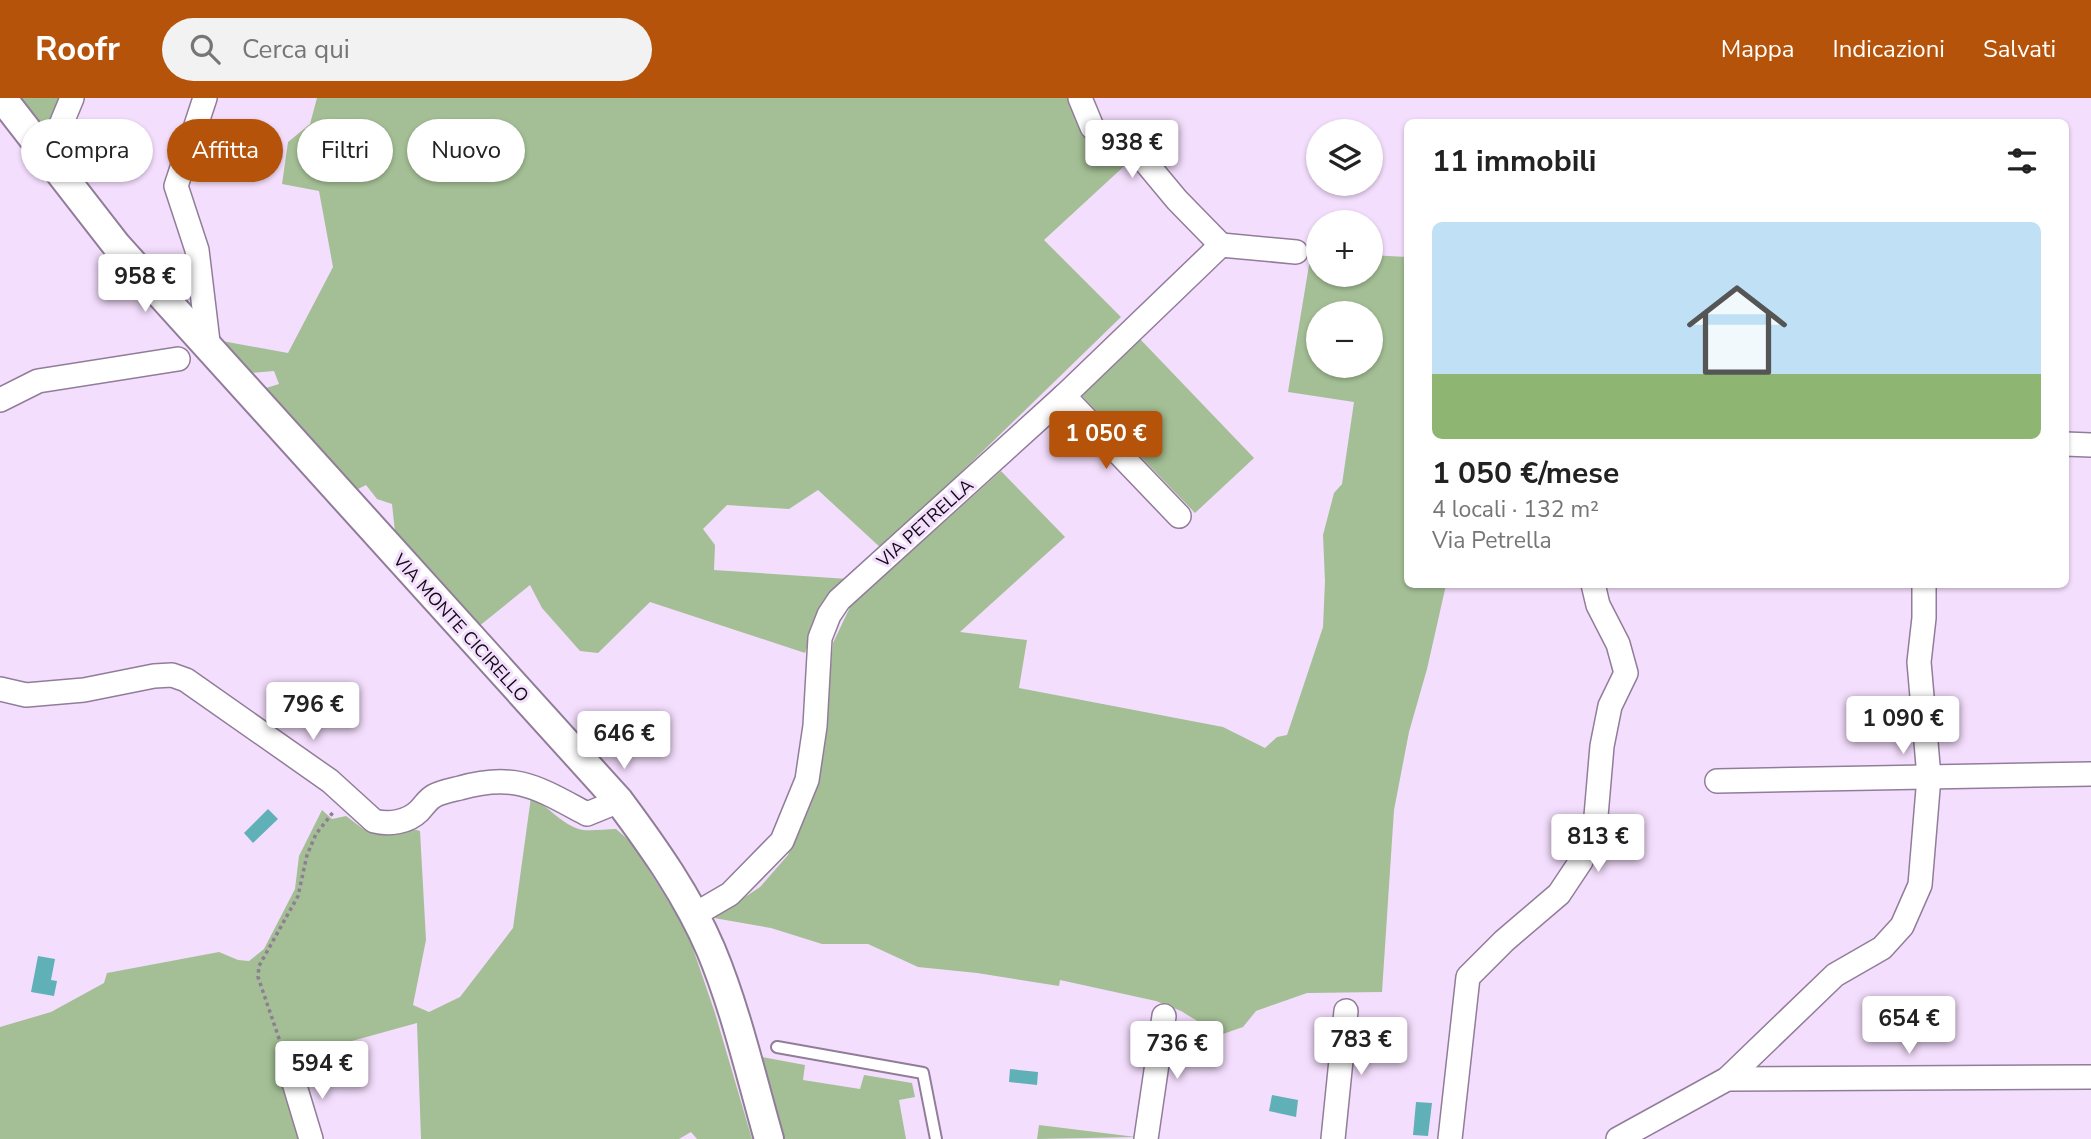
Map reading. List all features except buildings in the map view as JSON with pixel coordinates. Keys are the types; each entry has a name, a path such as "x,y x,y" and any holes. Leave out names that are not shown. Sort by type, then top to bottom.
{"street":[{"name":"VIA MONTE CICIRELLO","path":"2,98 21,122"},
{"path":"63,119 72,98"},
{"path":"205,98 176,186 197,250 209,350"},
{"path":"1080,98 1092,127 1104,138 1138,152 1177,201 1221,245 1296,252"},
{"name":"VIA MONTE CICIRELLO","path":"68,182 117,246 209,350 619,801 667,869 694,915 725,987 769,1139"},
{"name":"VIA PETRELLA","path":"694,915 730,894 782,841 807,780 820,638 829,615 839,600 1064,396 1221,245"},
{"path":"0,400 37,381 178,359"},
{"path":"1064,396 1179,516"},
{"path":"2069,444 2091,445"},
{"path":"1450,1139 1468,977 1504,941 1559,894 1581,861 1596,816 1602,746 1610,706 1626,673 1618,644 1598,606 1594,588"},
{"path":"1618,1139 1727,1079 1835,975 1882,948 1902,926 1920,885 1929,777 1919,662 1924,588"},
{"path":"0,690 26,695 72,691 172,675 197,688 330,781 374,821 383,823 393,823 417,814 432,796 480,782 506,780 536,787 587,814 619,801"},
{"path":"1717,781 2091,774"},
{"path":"1333,1139 1346,1011"},
{"path":"1146,1139 1164,1016"},
{"path":"292,1076 311,1139"},
{"path":"1727,1079 2091,1077"}],"lane":[{"path":"777,1047 923,1073 936,1139"}],"path":[{"path":"292,1076 258,977 259,966 298,896 307,855 316,834 348,796"}],"shaded area":[{"path":"19,98 66,98 52,119 36,119"},
{"path":"317,98 1071,98 1089,143 1133,158 1044,240 1121,317 882,549 818,490 789,509 727,505 703,529 715,545 714,570 848,579 823,606 805,653 650,602 598,653 580,651 542,608 530,585 478,627 396,541 392,504 377,499 366,485 354,491 266,388 279,384 274,371 250,373 222,341 288,353 333,267 319,191 282,184 288,142 297,135 297,182 393,182 393,119 311,119"},
{"path":"1383,256 1404,257 1404,588 1445,588 1409,732 1394,810 1382,992 1307,993 1256,1011 1243,1027 1220,1035 1181,1011 1156,1001 1060,980 1059,986 918,967 868,944 822,944 771,928 714,918 760,887 788,855 818,775 823,754 833,643 851,605 1001,471 1065,537 960,632 1027,640 1019,688 1223,727 1265,748 1277,737 1287,735 1323,627 1323,535 1334,493 1342,484 1354,402 1288,392 1306,283 1306,287 1383,287"},
{"path":"1140,339 1254,458 1195,513 1082,396"},
{"path":"531,797 576,828 616,829 631,842 687,931 715,1013 752,1139 697,1139 691,1132 679,1139 421,1139 417,1023 276,1062 300,1139 0,1139 0,1027 51,1012 104,983 107,973 219,952 238,960 249,961 264,949 295,889 299,856 322,810 332,819 346,816 371,833 381,835 404,829 420,831 426,940 413,1005 429,1012 460,997 513,928"},
{"path":"268,809 278,819 253,843 244,833"},
{"path":"38,956 55,959 51,980 57,981 54,996 31,992"},
{"path":"762,1057 805,1065 803,1080 860,1089 864,1075 912,1083 915,1097 899,1100 906,1139 783,1139"},
{"path":"1010,1069 1038,1072 1037,1085 1009,1082"},
{"path":"1272,1095 1298,1100 1296,1117 1269,1111"},
{"path":"1416,1102 1432,1103 1428,1136 1413,1135"},
{"path":"1039,1125 1136,1137 1037,1139"}]}
